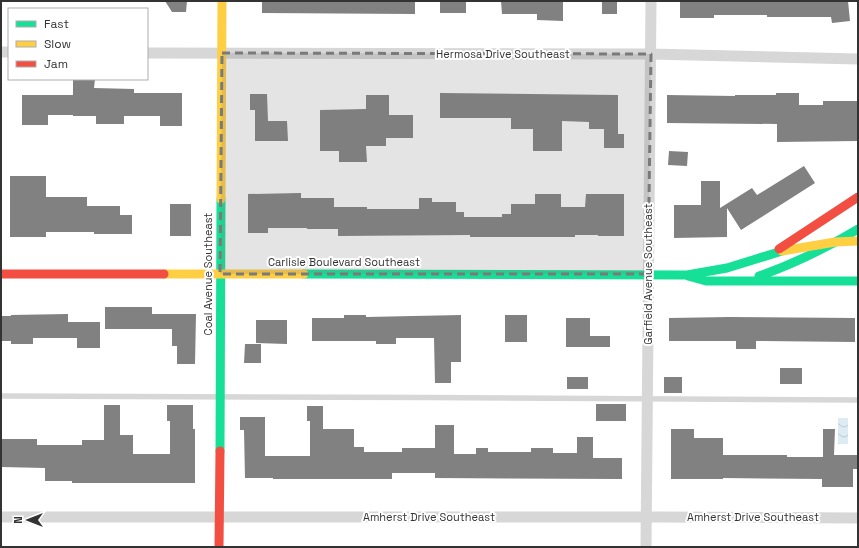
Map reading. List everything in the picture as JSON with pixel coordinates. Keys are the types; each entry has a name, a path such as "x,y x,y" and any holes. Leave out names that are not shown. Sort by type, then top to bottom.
{"street":[{"name":"Coal Avenue Southeast","path":"219,547 222,1"},
{"name":"Garfield Avenue Southeast","path":"646,547 651,1"},
{"name":"Hermosa Drive Southeast","path":"148,53 651,54 858,59"},
{"path":"775,252 858,197"},
{"path":"745,280 779,270 836,242 858,229"},
{"name":"Carlisle Boulevard Southeast","path":"1,274 687,275 727,268 775,252 836,242 858,241"},
{"name":"Carlisle Boulevard Southeast","path":"687,275 706,281 858,281"},
{"name":"Amherst Drive Southeast","path":"1,517 858,518"}],"lane":[{"path":"1,396 858,400"}],"highlighted area":[{"path":"222,53 651,54 648,274 220,274"}],"water":[{"path":"838,418 848,418 848,444 838,444"}],"building":[{"path":"165,1 187,1 186,12 172,12"},
{"path":"262,1 415,1 415,14 262,13"},
{"path":"440,1 466,1 466,13 440,13"},
{"path":"501,1 563,1 563,21 537,20 537,14 502,14"},
{"path":"602,1 617,1 617,14 602,14"},
{"path":"680,1 848,1 850,21 832,23 831,17 767,17 767,15 714,15 714,18 680,18"},
{"path":"73,80 95,80 94,88 134,89 134,93 182,93 182,126 160,126 160,116 124,116 124,124 96,124 96,116 73,115 48,115 48,125 22,125 22,95 73,95"},
{"path":"440,93 618,95 618,134 624,134 624,148 604,148 604,129 589,129 589,122 562,121 562,151 533,151 533,129 511,129 511,118 440,118"},
{"path":"776,93 799,93 799,105 823,105 823,101 858,101 858,141 777,142 777,124 667,123 667,95 735,96 776,95"},
{"path":"250,94 267,94 268,121 287,121 288,141 255,141 255,110 250,110"},
{"path":"366,95 389,95 389,115 413,115 413,138 386,138 386,146 366,146 367,162 339,162 339,151 320,151 320,110 366,109"},
{"path":"669,151 688,152 687,166 668,165"},
{"path":"804,166 815,183 741,230 727,208 727,237 674,238 674,205 701,205 701,181 720,181 720,208 752,188 757,195"},
{"path":"10,176 46,176 46,197 87,197 87,206 120,206 120,215 132,215 132,234 46,232 46,237 10,237"},
{"path":"301,193 301,198 334,198 334,207 367,207 367,209 419,209 419,198 432,198 432,202 456,202 456,212 464,212 464,217 502,217 502,214 511,214 511,204 535,204 535,194 561,194 561,207 585,207 586,194 624,194 624,236 338,236 338,229 307,228 268,228 268,233 248,233 248,194"},
{"path":"170,204 191,204 191,236 170,236"},
{"path":"105,307 152,307 152,314 196,314 195,364 177,364 177,346 172,346 172,329 105,329"},
{"path":"68,314 68,322 100,322 100,348 77,348 77,338 33,338 33,344 11,344 11,341 1,341 1,316"},
{"path":"344,315 366,315 366,317 461,315 461,362 451,362 451,383 435,383 434,338 396,338 396,344 376,344 376,341 312,341 312,318 344,318"},
{"path":"505,315 527,315 527,342 505,342"},
{"path":"566,318 590,318 590,336 610,336 610,347 566,347"},
{"path":"669,318 855,318 855,342 756,341 756,349 736,349 736,341 669,341"},
{"path":"256,320 287,320 287,344 256,343"},
{"path":"245,344 261,344 261,363 244,363"},
{"path":"780,368 802,368 802,384 780,384"},
{"path":"567,377 588,377 588,389 567,389"},
{"path":"664,377 682,377 682,393 664,393"},
{"path":"596,404 626,404 626,421 596,421"},
{"path":"104,405 120,405 120,435 133,435 133,454 170,454 170,421 167,421 167,405 193,405 193,429 195,429 195,483 72,483 72,481 45,481 45,468 1,467 1,439 37,439 37,445 82,445 82,440 104,440"},
{"path":"307,406 323,406 323,429 354,429 354,447 364,447 364,452 402,452 402,448 435,448 435,425 454,425 454,454 476,454 476,448 488,448 488,452 531,452 531,448 553,448 553,453 577,453 577,437 593,437 593,458 622,458 622,479 435,478 435,473 392,473 392,479 245,478 244,430 240,430 240,417 265,417 265,456 310,456 310,421 307,421"},
{"path":"671,429 694,429 694,438 723,438 723,455 787,455 787,457 823,457 823,429 835,429 834,455 858,455 858,469 853,469 853,487 822,487 822,479 671,479"}],"traffic: fast":[{"path":"220,451 221,199"},
{"path":"759,276 810,255 858,229"},
{"path":"304,274 687,275 727,268 782,251"},
{"path":"688,276 706,281 858,281"}],"traffic: slow":[{"path":"221,199 222,1"},
{"path":"782,251 835,242 858,241"},
{"path":"164,274 304,274"}],"traffic: jam":[{"path":"779,249 858,197"},
{"path":"1,274 164,274"},
{"path":"219,547 220,451"}]}
